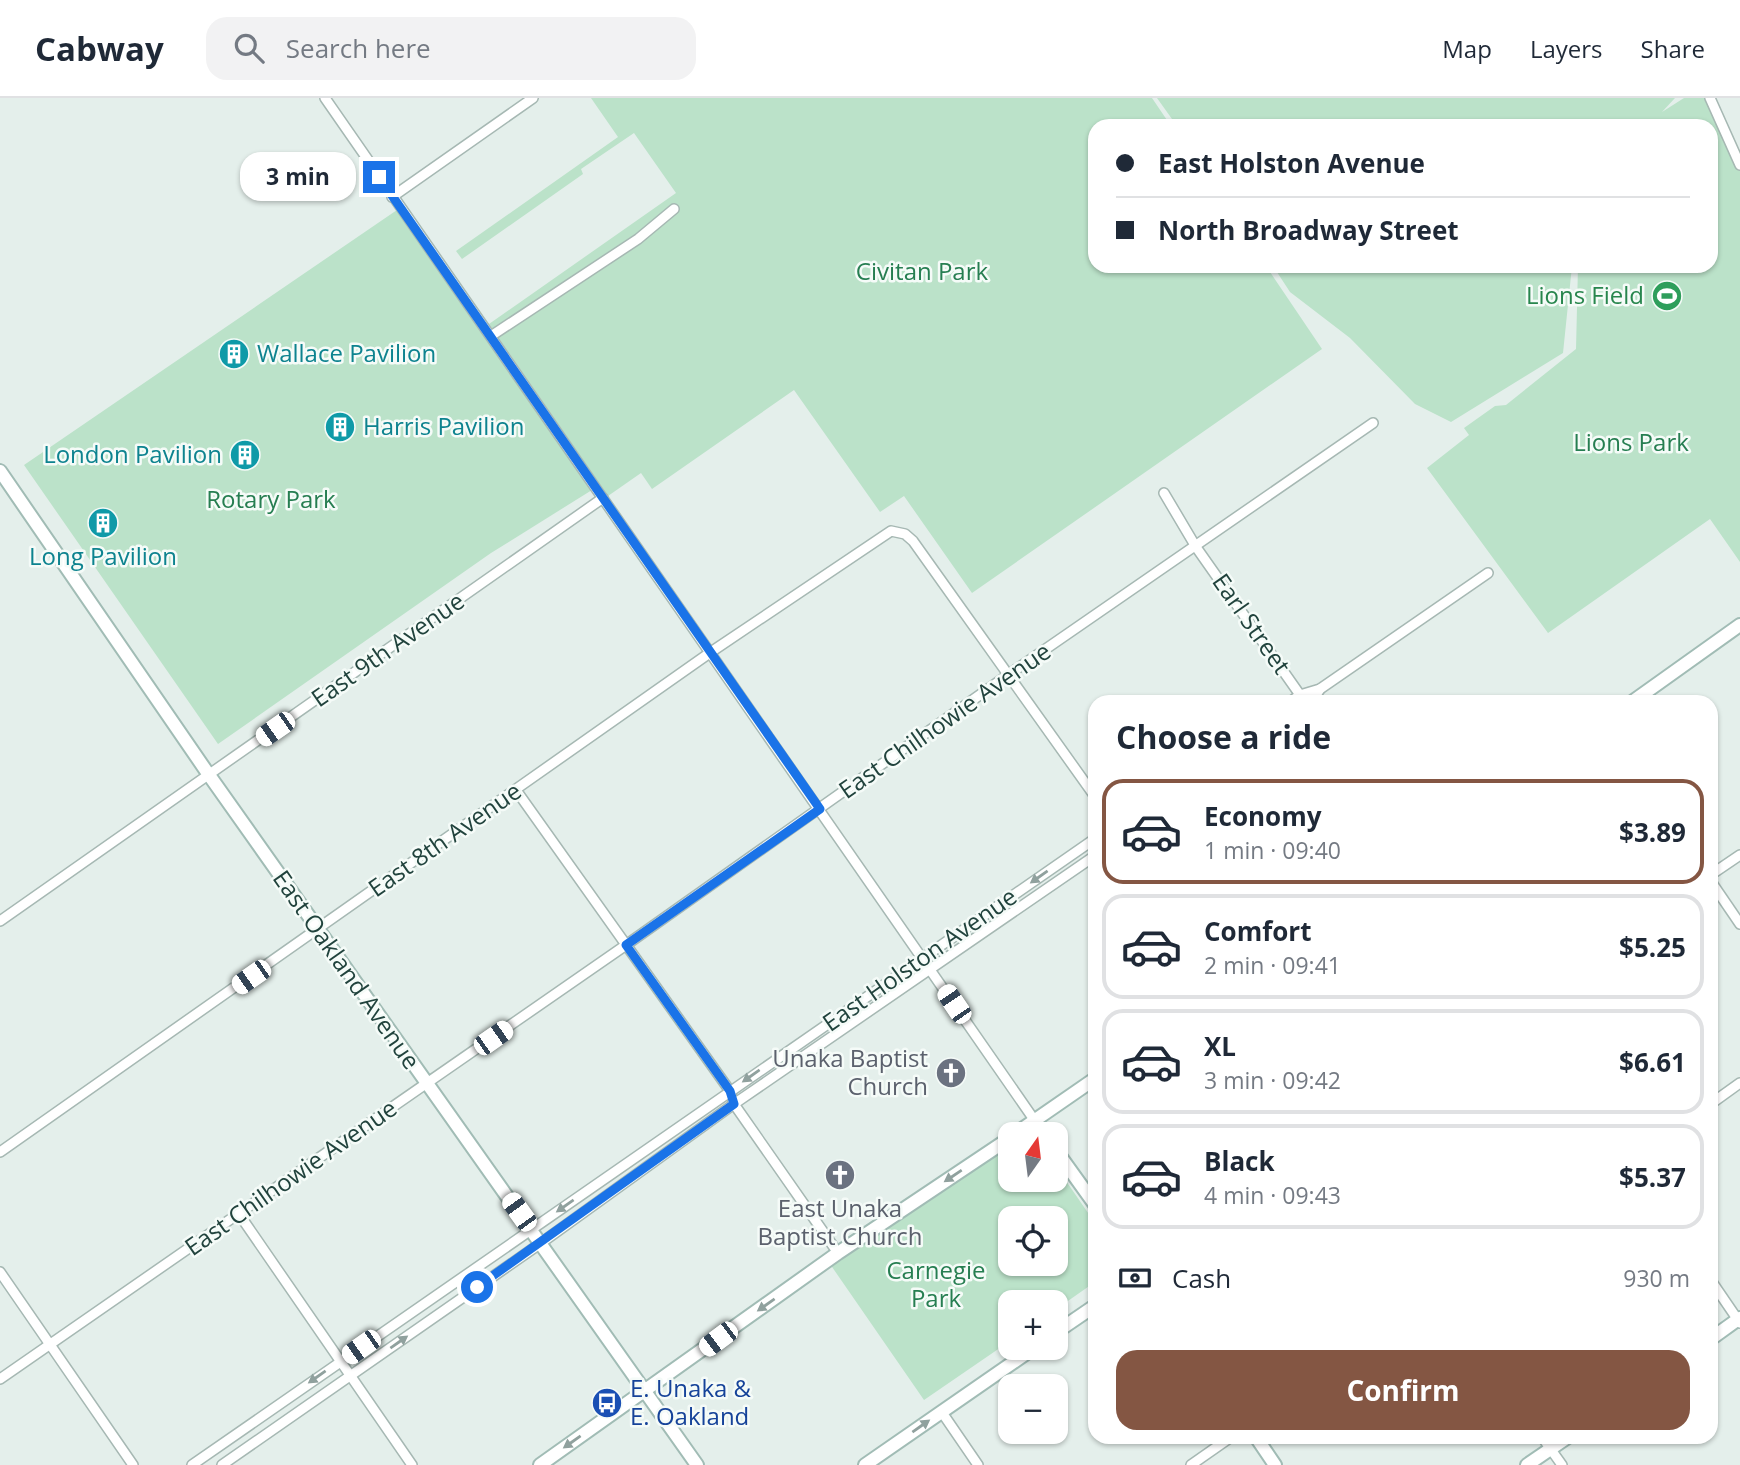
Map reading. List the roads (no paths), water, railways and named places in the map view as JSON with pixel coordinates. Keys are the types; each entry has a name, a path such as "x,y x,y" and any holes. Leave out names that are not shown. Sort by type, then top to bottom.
{"main road":[{"name":"East Oakland Avenue","path":"0,471 426,1085 532,1230 696,1465"},
{"path":"1642,695 1740,625"},
{"path":"1035,1121 1088,1084"},
{"path":"540,1465 838,1253 998,1146"},
{"path":"1068,1167 1088,1195"},
{"path":"1068,1323 1088,1310"},
{"path":"1718,1334 1739,1320"},
{"path":"865,1465 1016,1360"},
{"path":"1261,1444 1275,1465"},
{"path":"1527,1465 1557,1444"}],"street":[{"path":"325,98 1035,1121"},
{"path":"392,197 533,98"},
{"path":"1710,98 1740,165"},
{"path":"491,336 638,239 674,209"},
{"name":"East Chilhowie Avenue","path":"0,1379 426,1085 1008,675 1373,423"},
{"name":"Earl Street","path":"1164,493 1196,547 1300,695"},
{"name":"East 9th Avenue","path":"0,922 603,498"},
{"name":"East 8th Avenue","path":"0,1152 883,534 891,531 905,534 913,541 1008,675"},
{"path":"1309,695 1320,690 1488,573"},
{"path":"1008,675 1088,787"},
{"path":"1317,695 1320,690"},
{"path":"516,790 730,1091 734,1104 838,1253"},
{"name":"East Holston Avenue","path":"192,1465 1088,843"},
{"path":"1718,870 1740,855"},
{"name":"East Holston Avenue","path":"222,1465 541,1243 734,1104 1088,861"},
{"path":"1718,892 1740,924"},
{"path":"1718,1099 1740,1083"},
{"path":"239,1214 412,1465"},
{"path":"0,1272 133,1465"},
{"path":"1718,1290 1739,1320"},
{"path":"942,1411 978,1465"},
{"path":"1191,1465 1221,1444"},
{"path":"1547,1444 1562,1465"}],"place":[{"name":"Lions Field","path":"1667,296"},
{"name":"Wallace Pavilion","path":"234,354"},
{"name":"Harris Pavilion","path":"340,427"},
{"name":"London Pavilion","path":"245,455"},
{"name":"Long Pavilion","path":"103,523"},
{"name":"Unaka Baptist Church","path":"951,1073"},
{"name":"East Unaka Baptist Church","path":"840,1175"},
{"name":"E. Unaka & E. Oakland","path":"607,1403"}],"park label":[{"name":"Civitan Park","path":"922,272"},
{"name":"Lions Park","path":"1631,443"},
{"name":"Rotary Park","path":"271,500"},
{"name":"Carnegie Park","path":"936,1285"}]}
